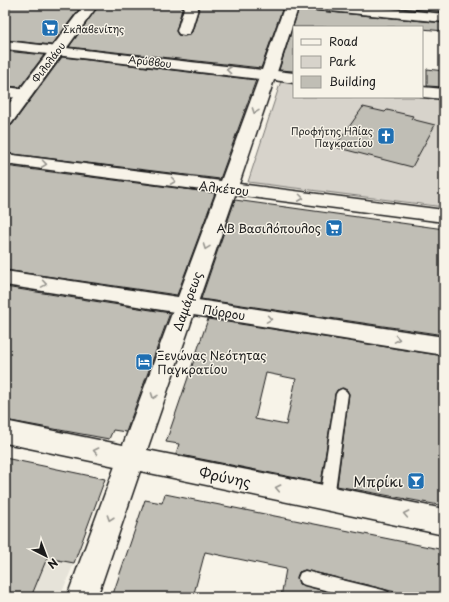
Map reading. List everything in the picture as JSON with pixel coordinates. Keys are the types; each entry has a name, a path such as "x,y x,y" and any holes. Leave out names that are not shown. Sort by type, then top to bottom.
{"street":[{"name":"Φιλολάου","path":"5,120 91,5"},
{"path":"184,31 192,5"},
{"name":"Δαμάρεως","path":"82,597 292,5"},
{"path":"309,5 395,10 444,18"},
{"path":"383,26 395,10"},
{"name":"Αρύββου","path":"5,45 293,78"},
{"path":"5,92 25,94"},
{"path":"423,92 444,94"},
{"name":"Αλκέτου","path":"5,159 444,216"},
{"name":"Πύρρου","path":"5,278 444,346"},
{"name":"Φρύνης","path":"5,432 444,522"}],"lane":[{"path":"327,498 342,394"},
{"path":"305,578 383,597"}],"shaded area":[{"path":"5,551 74,563 60,597 5,597"}],"green space":[{"path":"281,81 293,83 293,98 423,97 444,99 444,207 248,182"}],"building":[{"path":"5,5 82,5 52,45 5,40"},
{"path":"99,5 183,5 176,31 178,35 184,36 189,35 192,32 200,5 257,5 283,7 261,68 69,47"},
{"path":"300,5 304,9 309,10 444,23 444,31 423,29 423,26 293,26"},
{"path":"367,5 444,5 444,12"},
{"path":"293,27 293,71 279,70"},
{"path":"5,51 44,55 20,87 5,86"},
{"path":"62,57 256,80 220,179 5,153 5,126 12,125"},
{"path":"427,69 444,71 444,87 427,86"},
{"name":"Προφήτης Ηλίας Παγκρατίου","path":"363,107 385,112 387,110 413,116 411,119 435,125 412,167 335,147"},
{"path":"5,166 215,193 177,295 5,270"},
{"path":"235,200 444,229 444,335 201,299"},
{"path":"5,287 170,313 126,432 113,430 109,439 5,420"},
{"path":"208,319 444,356 444,506 337,486 349,394 347,390 343,388 337,390 335,394 321,483 176,454 179,444 166,442","holes":["266,373 296,379 286,425 255,419"]},
{"path":"5,458 105,479 74,563 47,558 31,597 5,597"},
{"path":"165,494 444,550 444,597 416,597 305,570 299,572 297,577 299,584 339,595 338,597 281,597 286,569 205,552 193,597 112,597 145,500 162,503"}],"place":[{"name":"Σκλαβενίτης","path":"50,28"},
{"name":"Προφήτης Ηλίας Παγκρατίου","path":"386,136"},
{"name":"ΑΒ Βασιλόπουλος","path":"334,228"},
{"name":"Ξενώνας Νεότητας Παγκρατίου","path":"144,362"},
{"name":"Μπρίκι","path":"416,481"}]}
